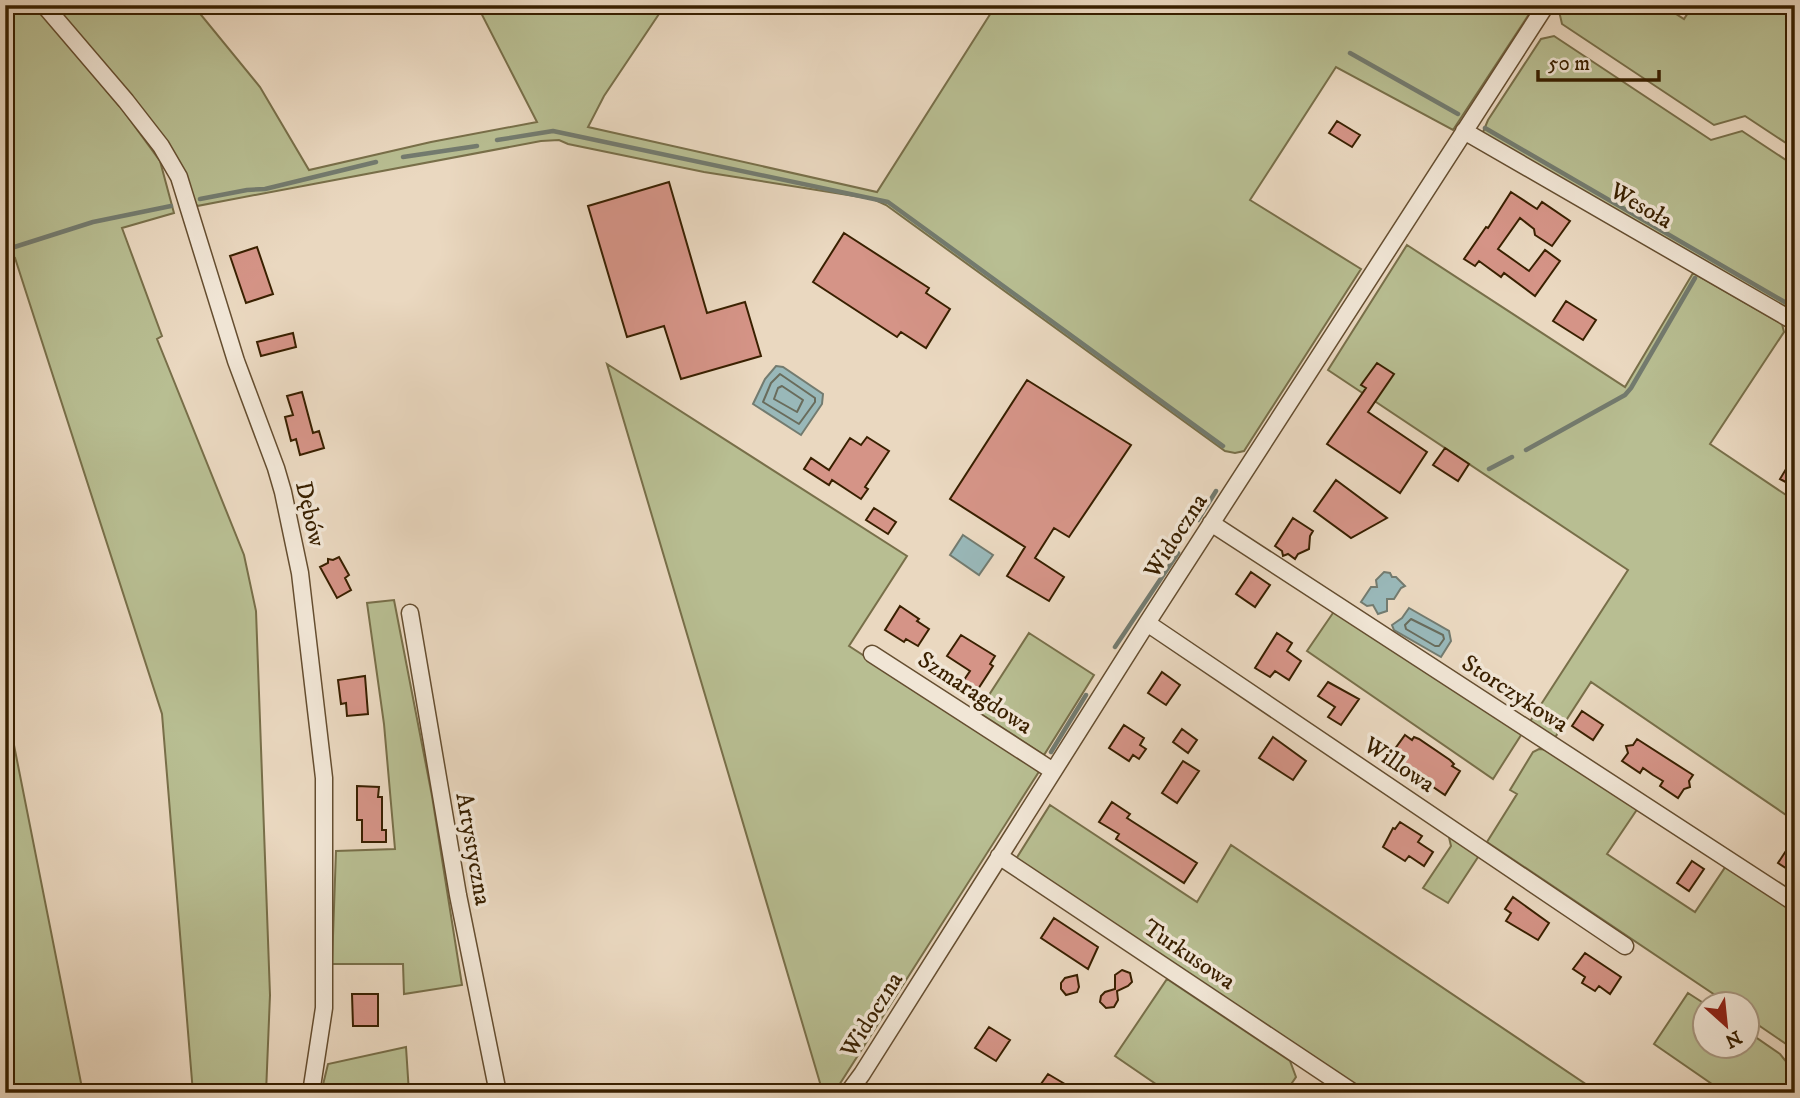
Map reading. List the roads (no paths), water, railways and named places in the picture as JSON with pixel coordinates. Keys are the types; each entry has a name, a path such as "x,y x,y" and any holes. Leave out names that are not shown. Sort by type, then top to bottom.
{"street":[{"name":"Dębów","path":"44,5 126,101 161,146 179,177 236,361 283,492 300,573 324,778 324,1008 311,1093"},
{"name":"Widoczna","path":"848,1093 1545,5"},
{"name":"Wesoła","path":"1464,131 1795,322"},
{"name":"Storczykowa","path":"1212,523 1795,903"},
{"name":"Artystyczna","path":"410,613 458,895 498,1093"},
{"name":"Willowa","path":"1147,623 1625,946"},
{"name":"Szmaragdowa","path":"872,653 1053,771"},
{"name":"Turkusowa","path":"999,856 1354,1093"}],"water":[{"path":"776,366 783,367 823,394 822,404 801,435 753,404 765,379"},
{"path":"963,535 993,555 979,575 950,555"},
{"path":"1384,572 1396,577 1405,586 1394,599 1387,599 1387,611 1378,614 1373,605 1367,606 1361,602 1371,587 1377,587 1376,580"},
{"path":"1409,608 1449,631 1451,641 1441,657 1394,630 1392,625 1402,618"}],"waterway":[{"path":"1350,53 1458,114"},
{"path":"1485,128 1795,308"},
{"path":"497,140 553,131 888,202 1223,446"},
{"path":"403,157 477,146"},
{"path":"200,199 265,189 376,162"},
{"path":"5,250 93,222 171,206"},
{"path":"1526,450 1625,395 1695,278"},
{"path":"1489,469 1512,457"},
{"path":"1198,520 1216,491"},
{"path":"1115,647 1178,553"},
{"path":"1051,752 1086,695"},
{"path":"1788,1093 1793,1087"}]}
